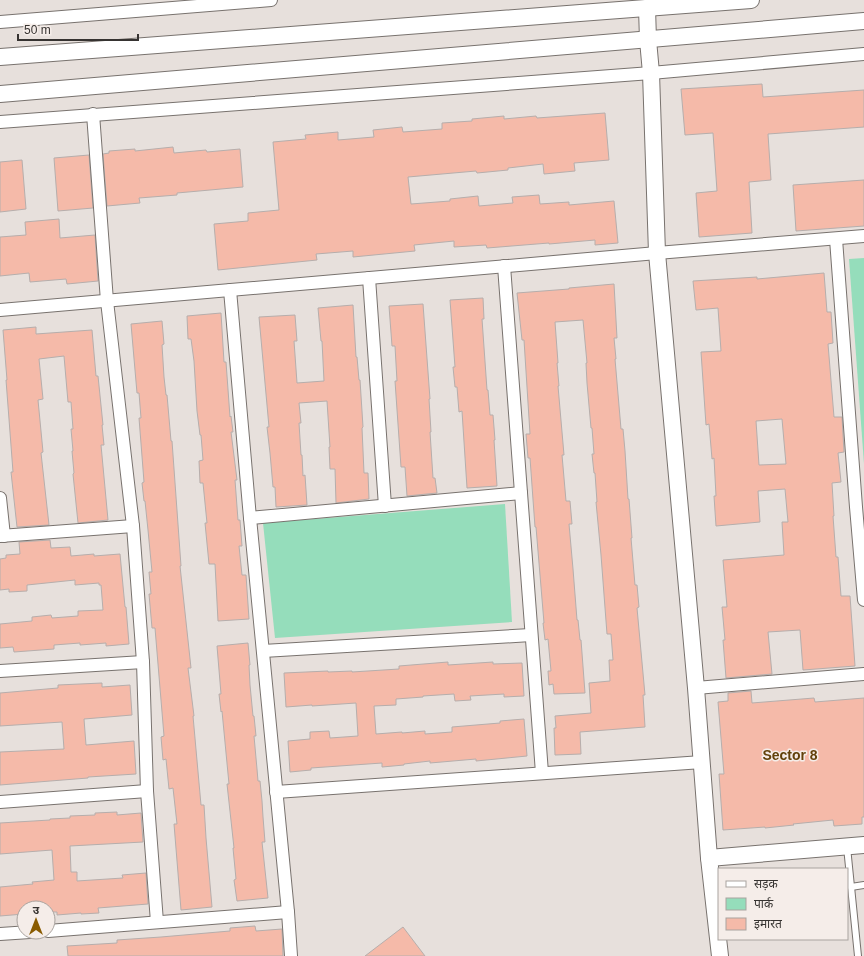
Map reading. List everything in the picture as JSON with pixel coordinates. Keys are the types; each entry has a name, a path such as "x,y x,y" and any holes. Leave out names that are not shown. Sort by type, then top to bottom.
{"street":[{"path":"0,22 271,0"},
{"path":"0,58 751,0"},
{"path":"647,8 651,73 657,253 696,688 709,858 718,938"},
{"path":"0,94 864,21"},
{"path":"0,122 651,73 864,54"},
{"path":"93,114 108,301 133,526 143,662 147,791 158,922"},
{"path":"0,310 864,236"},
{"path":"836,239 860,507 864,600"},
{"path":"504,266 542,773"},
{"path":"369,278 385,506"},
{"path":"230,290 291,956"},
{"path":"250,518 521,493"},
{"path":"0,498 2,536 133,526"},
{"path":"263,651 531,635"},
{"path":"0,671 143,662"},
{"path":"696,688 864,674"},
{"path":"276,792 702,762"},
{"path":"0,802 147,791"},
{"path":"709,858 864,845"},
{"path":"56,930 288,912"},
{"path":"0,934 16,933"},
{"path":"718,940 720,956"}],"lane":[{"path":"847,846 858,956"},
{"path":"851,886 864,885"}],"green space":[{"path":"864,258 864,464 849,259"},
{"path":"505,504 512,622 275,638 263,523"}],"building":[{"path":"762,84 763,97 864,90 864,127 768,134 771,180 749,182 752,233 699,237 696,193 717,191 713,133 685,135 681,89"},
{"path":"605,113 609,160 574,163 575,171 544,174 543,164 508,168 508,170 477,173 476,171 408,177 411,204 450,201 450,199 478,196 479,206 513,203 512,197 539,195 540,204 569,202 569,205 614,201 618,243 595,245 595,240 487,248 486,245 454,247 454,241 414,245 415,251 353,257 353,251 316,254 317,260 218,270 214,224 248,221 248,213 279,210 273,142 306,139 305,135 338,132 338,140 374,137 373,130 402,127 403,132 442,129 442,123 472,121 472,119 504,116 504,119"},
{"path":"173,147 174,153 240,149 243,187 139,198 140,203 107,206 103,154 109,153 109,151 135,149 135,151"},
{"path":"89,155 93,208 58,211 54,158"},
{"path":"22,160 26,209 0,212 0,162"},
{"path":"864,180 864,226 796,231 793,185"},
{"path":"59,219 60,238 95,235 98,281 67,284 66,279 30,282 29,273 0,276 0,237 26,235 25,222"},
{"path":"824,273 827,312 831,312 833,343 828,344 834,417 842,417 844,452 838,453 841,482 832,483 836,557 838,557 841,596 850,596 855,666 803,670 800,630 768,632 772,674 726,678 722,607 727,607 723,560 784,555 782,522 788,522 785,489 758,491 760,522 716,526 714,458 712,459 709,424 706,425 701,352 721,351 718,308 696,310 693,281 757,277 757,279","holes":["782,419 786,464 759,465 756,421"]},
{"path":"614,284 617,338 614,338 615,359 621,429 623,429 625,451 635,585 637,585 639,607 637,608 645,695 643,695 645,727 580,732 581,754 555,755 555,716 591,713 589,683 610,681 609,660 613,660 611,634 607,634 595,473 592,454 594,454 583,320 555,322 558,386 564,455 562,455 566,501 570,501 572,524 569,524 585,693 554,694 553,684 549,685 548,671 551,671 548,639 545,640 543,623 530,458 528,458 526,434 530,434 524,340 522,340 517,293"},
{"path":"483,298 484,319 482,319 487,390 490,415 493,415 497,486 467,488 462,411 459,412 457,387 455,387 453,367 455,367 450,300"},
{"path":"423,304 430,399 430,432 433,478 435,478 437,493 407,496 405,467 401,467 395,381 397,381 395,346 392,346 389,306"},
{"path":"353,305 356,357 360,380 364,473 368,473 369,499 336,503 335,469 330,469 327,401 299,403 301,423 299,423 301,455 303,476 305,475 307,505 276,507 275,487 273,487 267,427 269,427 259,317 295,315 297,341 294,341 297,383 324,381 322,341 318,308"},
{"path":"221,313 224,362 226,362 230,417 231,416 233,432 231,432 237,480 235,480 238,520 240,520 242,546 239,546 242,575 246,575 249,619 218,621 215,564 209,564 203,483 200,483 199,461 203,460 197,411 194,361 191,339 188,339 187,316"},
{"path":"162,321 164,377 172,441 180,566 191,668 188,668 194,716 201,805 204,805 212,907 181,910 174,824 177,824 173,788 169,789 166,759 163,760 161,737 164,736 155,628 152,628 149,594 151,594 149,572 152,572 142,483 144,482 139,418 141,418 139,393 137,393 131,324"},
{"path":"36,327 36,334 92,330 96,376 98,376 103,425 104,445 101,445 108,520 78,523 73,474 71,429 73,429 71,402 68,402 64,356 39,359 43,399 38,400 43,452 41,453 49,525 17,527 11,472 13,472 3,330"},
{"path":"50,540 51,548 70,547 71,556 120,554 129,644 106,646 106,643 80,645 80,643 54,645 54,649 14,652 13,647 0,648 0,624 32,621 32,617 51,615 52,618 78,616 78,611 103,610 101,585 99,585 99,583 75,585 75,580 27,585 27,591 9,592 9,589 0,590 0,559 6,558 6,555 20,554 19,542"},
{"path":"248,643 250,685 256,736 254,736 258,781 260,781 265,842 262,842 268,898 237,901 234,880 236,879 234,848 227,784 229,784 219,694 221,694 217,646"},
{"path":"448,662 448,665 493,662 493,664 522,663 524,696 504,697 504,694 470,696 471,700 455,701 454,694 396,699 396,705 374,706 376,734 425,731 425,734 452,732 452,727 500,723 500,721 524,719 527,756 476,761 476,759 430,763 430,761 382,767 382,763 311,768 311,770 290,772 288,741 310,739 310,732 329,731 330,738 358,736 356,703 286,707 284,673 328,671 352,672 399,669 399,666"},
{"path":"102,683 102,687 130,685 132,715 84,719 86,745 134,741 136,774 0,785 0,752 64,749 62,722 0,726 0,693 58,688 58,685"},
{"path":"751,691 752,703 814,698 815,702 864,698 864,817 862,817 862,824 834,826 833,820 765,828 723,830 719,774 724,774 718,702 728,701 728,693"},
{"path":"117,812 117,815 141,813 143,842 70,846 71,872 77,872 77,881 123,878 122,875 146,873 148,904 98,908 99,913 57,915 56,900 16,900 16,915 0,916 0,887 33,884 32,882 54,880 52,850 0,854 0,823 70,818 70,816 95,815 95,813"},
{"path":"255,926 256,931 282,929 283,956 68,956 67,946 117,943 117,940 230,931 230,928"},
{"path":"403,927 425,956 365,956"}],"district":[{"name":"Sector 8","path":"790,755"}]}
